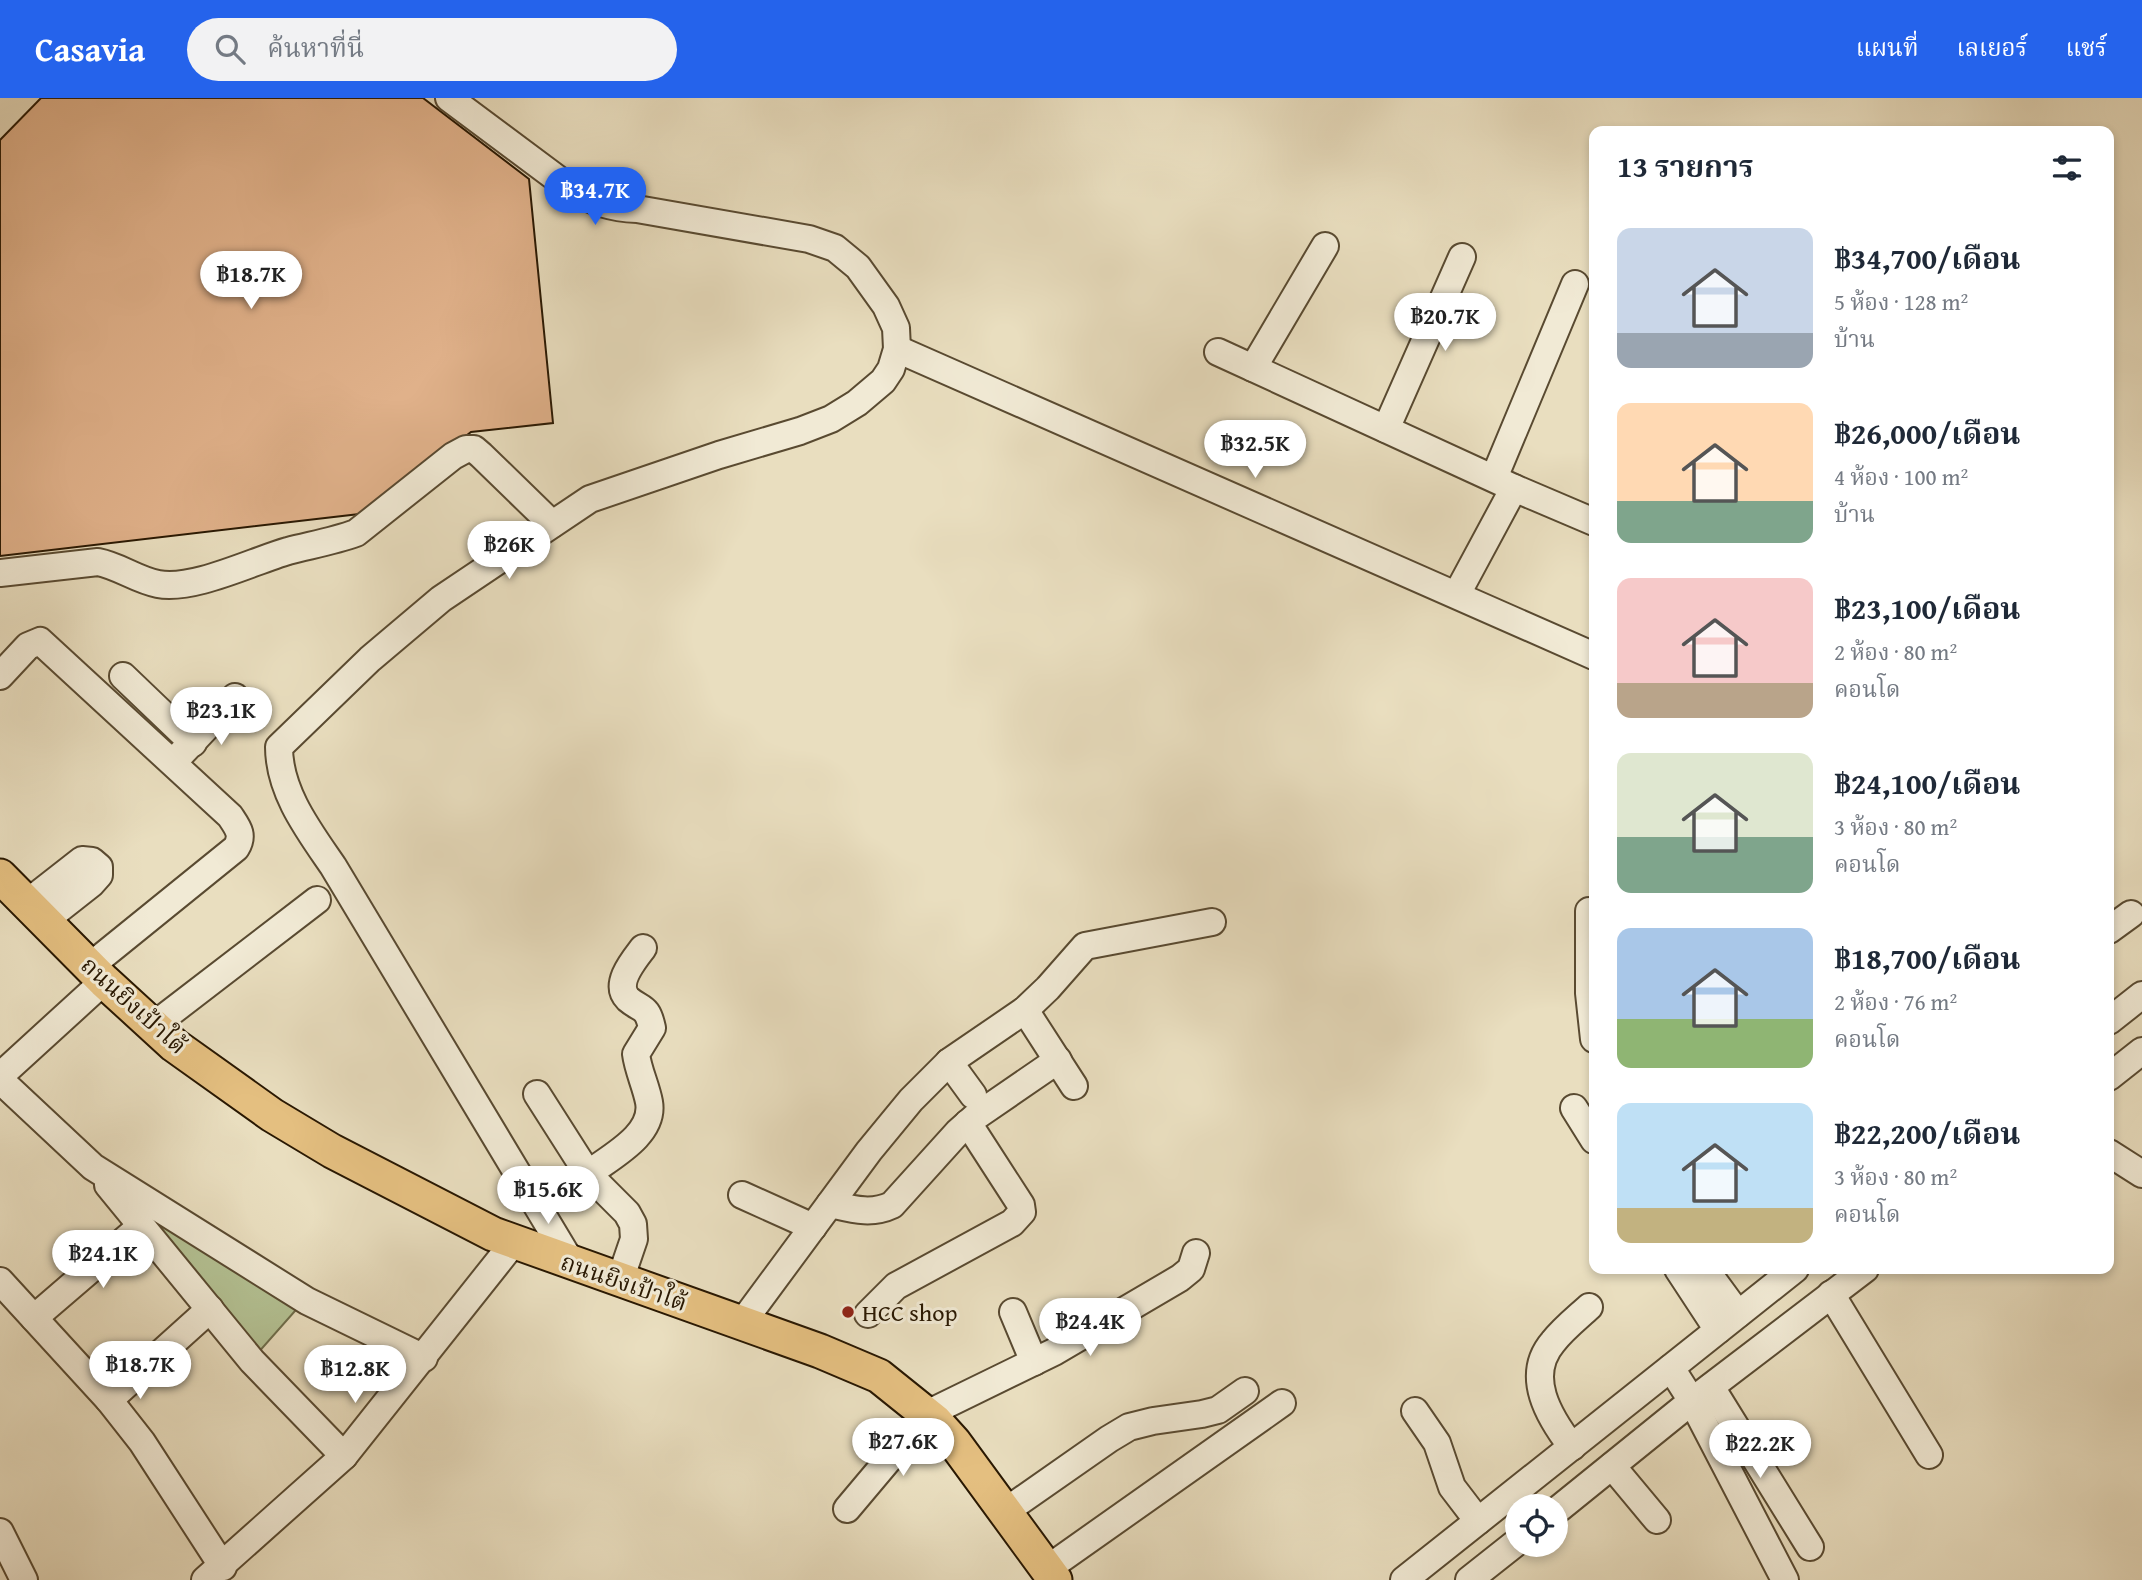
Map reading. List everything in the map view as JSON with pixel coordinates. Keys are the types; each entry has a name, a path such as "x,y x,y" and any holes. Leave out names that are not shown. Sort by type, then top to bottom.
{"main road":[{"name":"ถนนยิงเป้าใต้","path":"0,876 97,974 174,1045 272,1115 332,1151 493,1234 820,1350 879,1376 931,1418 954,1442 1051,1574"}],"street":[{"path":"430,98 486,137 589,200 612,208 637,209 809,239 835,248 858,267 886,306 896,327 897,349 891,369 883,381 857,403 831,419 800,431 719,455 590,499 464,581 380,650 279,747 279,759 298,815 333,866 572,1264"},
{"path":"449,98 486,137"},
{"path":"1253,368 1325,246"},
{"path":"1386,429 1462,257"},
{"path":"1457,594 1504,483 1575,285"},
{"path":"897,349 1589,654"},
{"path":"1218,352 1504,483 1589,514"},
{"path":"0,573 98,562 112,565 159,585 195,582 356,533 453,456 466,449 474,449 481,455 552,524"},
{"path":"0,676 27,646 40,641 230,816 240,831 241,840 236,848 97,974 0,1078 93,1167 252,1361 345,1456"},
{"path":"124,676 193,743"},
{"path":"172,762 236,697"},
{"path":"153,1026 317,900"},
{"path":"1589,911 1589,993"},
{"path":"2114,926 2131,914"},
{"path":"741,1323 911,1100 949,1062 1025,1010 1085,946 1212,922"},
{"path":"588,1174 639,1134 650,1118 650,1106 636,1054 652,1028 641,1005 629,999 625,993 624,982 628,967 643,948"},
{"path":"2114,1017 2142,995"},
{"path":"1025,1010 1074,1086"},
{"path":"2114,1073 2142,1051"},
{"path":"830,1204 858,1211 878,1212 892,1206 968,1123 1058,1060"},
{"path":"949,1062 973,1095"},
{"path":"537,1094 588,1174 627,1213 633,1224 634,1239 621,1280"},
{"path":"1574,1108 1589,1132"},
{"path":"868,1314 896,1286 1012,1223 1022,1212 1021,1206 968,1123"},
{"path":"2114,1156 2142,1174"},
{"path":"93,1167 307,1301 424,1358"},
{"path":"742,1195 813,1227"},
{"path":"34,1318 141,1226"},
{"path":"0,1280 109,1400 142,1442 214,1573 345,1456 514,1242"},
{"path":"847,1509 900,1446 931,1418 1180,1278 1191,1269 1196,1253"},
{"path":"1683,1274 1728,1322"},
{"path":"1707,1274 1728,1322"},
{"path":"1568,1501 1612,1465 1687,1384 1728,1322 1789,1274"},
{"path":"1404,1580 1572,1447 1687,1384 1831,1294 1858,1274"},
{"path":"1831,1294 1929,1455"},
{"path":"1572,1447 1546,1408 1540,1385 1540,1369 1542,1357 1553,1342 1589,1307"},
{"path":"109,1400 210,1309"},
{"path":"1013,1312 1034,1362"},
{"path":"1687,1384 1811,1546"},
{"path":"1687,1384 1781,1578"},
{"path":"1006,1511 1129,1427 1218,1410 1245,1391"},
{"path":"1051,1574 1282,1403"},
{"path":"1415,1411 1437,1443 1452,1487 1478,1521"},
{"path":"1612,1465 1657,1520"},
{"path":"0,1532 24,1580"},
{"path":"1469,1580 1505,1552"}],"green space":[{"path":"111,1183 310,1294 257,1354"}],"building":[{"path":"41,98 423,98 529,179 553,423 471,432 368,513 0,556 0,140"}],"place":[{"name":"HCC shop","path":"848,1312"}]}
